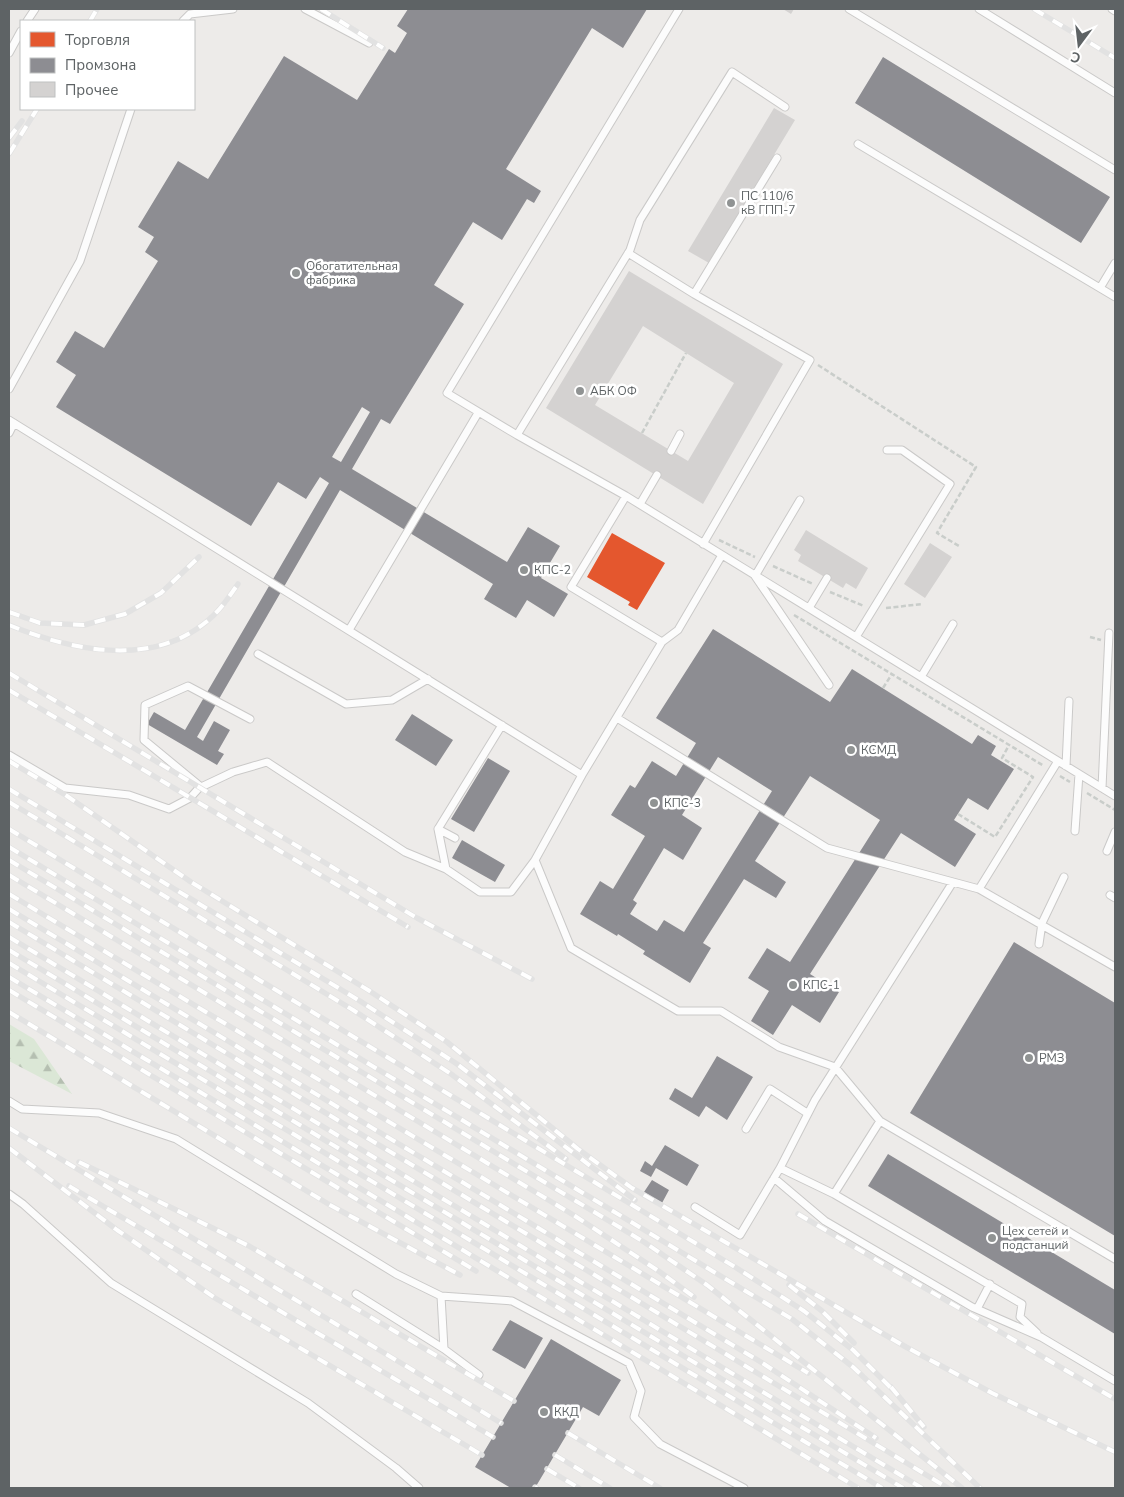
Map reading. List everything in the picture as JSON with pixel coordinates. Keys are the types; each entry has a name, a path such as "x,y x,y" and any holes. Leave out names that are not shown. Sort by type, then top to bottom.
{"lane":[{"path":"28,20 35,9"},
{"path":"184,20 190,14 233,9"},
{"path":"306,9 369,43"},
{"path":"679,9 446,393 640,504 1115,796"},
{"path":"849,9 1115,170"},
{"path":"978,9 1115,93"},
{"path":"9,53 20,34"},
{"path":"517,435 628,253 640,220 732,72 785,107"},
{"path":"9,389 80,261 131,110"},
{"path":"858,144 1115,297"},
{"path":"694,294 777,158"},
{"path":"628,253 694,294 810,360 703,544"},
{"path":"1100,288 1115,263"},
{"path":"350,630 478,413"},
{"path":"9,433 12,421 582,775"},
{"path":"671,451 680,434"},
{"path":"856,636 950,484 902,450 887,450"},
{"path":"640,504 657,476"},
{"path":"626,496 571,587 662,642"},
{"path":"755,576 800,500"},
{"path":"9,755 65,788 129,795 169,809 190,798 201,787 232,772 267,762 405,852 446,869 480,892 511,892 534,860 582,775 662,642 678,630 722,555"},
{"path":"755,576 829,685"},
{"path":"809,608 827,578"},
{"path":"921,677 953,624"},
{"path":"1102,788 1109,633"},
{"path":"258,654 346,704 392,700 428,679"},
{"path":"201,787 144,740 144,705 188,686 250,719"},
{"path":"1066,766 1069,701"},
{"path":"617,718 827,848 979,889 1042,923 1115,967"},
{"path":"446,869 438,829 502,725"},
{"path":"979,889 1058,761"},
{"path":"1075,831 1079,774"},
{"path":"438,829 455,838"},
{"path":"1107,851 1115,832"},
{"path":"534,860 571,948 678,1012 721,1011 779,1047 835,1067 880,1121 1115,1259"},
{"path":"1039,944 1042,923 1064,877"},
{"path":"695,1207 740,1235 780,1168 807,1113 953,882"},
{"path":"746,1129 770,1089 807,1113"},
{"path":"9,1101 22,1109 99,1113 176,1139 396,1274 441,1296 512,1301 629,1363 641,1391 634,1417 660,1444 744,1488"},
{"path":"834,1194 880,1121"},
{"path":"780,1168 834,1194 1022,1304 1020,1318 1041,1337"},
{"path":"774,1178 825,1222 976,1309 1041,1337 1115,1380"},
{"path":"9,1194 23,1204 110,1283 308,1403 396,1468 419,1488"},
{"path":"976,1309 990,1284"},
{"path":"356,1294 444,1350 479,1375"},
{"path":"441,1296 444,1350"}],"path":[{"path":"642,433 686,353"},
{"path":"791,613 1115,810"},
{"path":"883,688 892,674"},
{"path":"958,814 995,837 1034,777 1002,758 1010,745"}],"green space":[{"path":"9,1024 34,1039 72,1094 9,1061"}],"building: Торговля":[{"path":"612,533 665,563 637,610 628,605 630,602 587,577"}],"building: Промзона":[{"name":"Обогатительная фабрика","path":"408,9 647,9 623,48 592,28 506,169 541,191 534,203 527,199 502,240 473,222 434,285 464,304 390,424 381,419 352,469 507,562 528,527 560,546 541,578 568,594 554,617 527,600 516,618 484,599 493,584 340,490 197,737 203,741 214,721 230,730 218,751 224,754 217,765 147,724 154,712 185,730 329,483 320,477 306,499 278,482 251,526 56,407 76,375 56,362 75,331 104,348 158,261 145,252 154,237 138,227 178,161 208,179 284,56 357,100 389,49 395,53 407,33 397,26","holes":["362,407 370,412 341,462 332,457"]},
{"path":"883,57 1110,197 1081,243 855,103"},
{"path":"713,629 830,702 852,669 972,744 978,735 996,746 991,755 1014,769 988,810 968,798 954,820 976,834 955,867 901,833 810,974 839,992 820,1023 792,1005 773,1035 751,1021 769,991 748,978 767,948 790,962 880,820 810,776 755,861 786,882 776,898 744,879 703,943 711,948 690,983 643,954 645,951 618,934 617,936 580,914 600,881 613,889 645,836 611,815 630,785 635,788 652,761 676,776 696,743 656,718","holes":["718,757 772,791 684,932 664,920 657,931 630,914 637,903 633,900 664,848 683,860 702,828 682,815"]},
{"path":"412,714 453,740 436,766 395,740"},
{"path":"488,758 510,771 474,832 451,819"},
{"path":"462,840 505,865 495,882 452,858"},
{"name":"РМЗ","path":"1014,942 1115,1003 1115,1236 910,1113"},
{"path":"717,1056 753,1077 727,1120 706,1106 699,1117 669,1099 675,1088 692,1098"},
{"path":"665,1145 699,1165 687,1186 656,1168 651,1177 640,1171 645,1161 652,1166"},
{"name":"Цех сетей и подстанций","path":"888,1154 1115,1290 1115,1334 868,1186"},
{"path":"652,1180 669,1190 662,1203 644,1192"},
{"path":"510,1320 543,1338 525,1369 492,1350"},
{"name":"ККД","path":"551,1339 621,1380 599,1416 583,1407 535,1488 511,1488 475,1467"}],"building: Прочее":[{"path":"783,9 794,9 791,14"},
{"name":"ПС 110/6 кВ ГПП-7","path":"774,108 795,120 709,263 688,251"},
{"name":"АБК ОФ","path":"629,271 783,364 703,504 546,408","holes":["643,326 734,383 688,461 595,405"]},
{"path":"806,530 868,568 856,589 846,583 843,588 798,561 801,555 794,550"},
{"path":"930,543 952,557 925,598 904,584"}],"railway":[{"path":"91,20 97,9"},
{"path":"321,9 383,48"},
{"path":"1034,9 1115,58"},
{"path":"9,154 36,110"},
{"path":"9,138 22,121"},
{"path":"9,612 40,623 84,625 125,614 161,593 199,557"},
{"path":"9,625 58,642 83,647 135,650 160,645 184,636 206,622 220,609 238,584"},
{"path":"9,673 417,918 532,979"},
{"path":"9,690 408,927"},
{"path":"9,761 67,796 191,882 368,990 447,1042 578,1149 632,1188 906,1347 992,1393 1115,1452"},
{"path":"9,789 360,1001 457,1064 635,1200"},
{"path":"9,802 353,1010 451,1074 566,1159"},
{"path":"9,829 735,1267 804,1311 853,1350 895,1392"},
{"path":"9,847 792,1319 853,1367 980,1488"},
{"path":"9,860 644,1242 707,1285 962,1488"},
{"path":"9,875 575,1216 660,1272 694,1297"},
{"path":"9,894 808,1373"},
{"path":"9,909 764,1364 876,1438"},
{"path":"9,922 948,1488"},
{"path":"9,937 922,1488"},
{"path":"9,950 903,1488"},
{"path":"9,963 882,1488"},
{"path":"9,977 858,1488"},
{"path":"9,990 476,1271"},
{"path":"9,1012 330,1205 460,1275"},
{"path":"9,1128 501,1423"},
{"path":"9,1148 117,1230 215,1298 482,1455"},
{"path":"79,1162 249,1246 514,1401"},
{"path":"69,1186 493,1437"},
{"path":"798,1214 1115,1399"},
{"path":"789,1285 822,1311 854,1343"},
{"path":"891,1387 924,1427"},
{"path":"568,1433 660,1488"},
{"path":"555,1455 610,1488"},
{"path":"547,1469 579,1488"}],"place":[{"name":"ПС 110/6 кВ ГПП-7","path":"731,203"},
{"name":"Обогатительная фабрика","path":"296,273"},
{"name":"АБК ОФ","path":"580,391"},
{"name":"КПС-2","path":"524,570"},
{"name":"КСМД","path":"851,750"},
{"name":"КПС-3","path":"654,803"},
{"name":"КПС-1","path":"793,985"},
{"name":"РМЗ","path":"1029,1058"},
{"name":"Цех сетей и подстанций","path":"992,1238"},
{"name":"ККД","path":"544,1412"}]}
